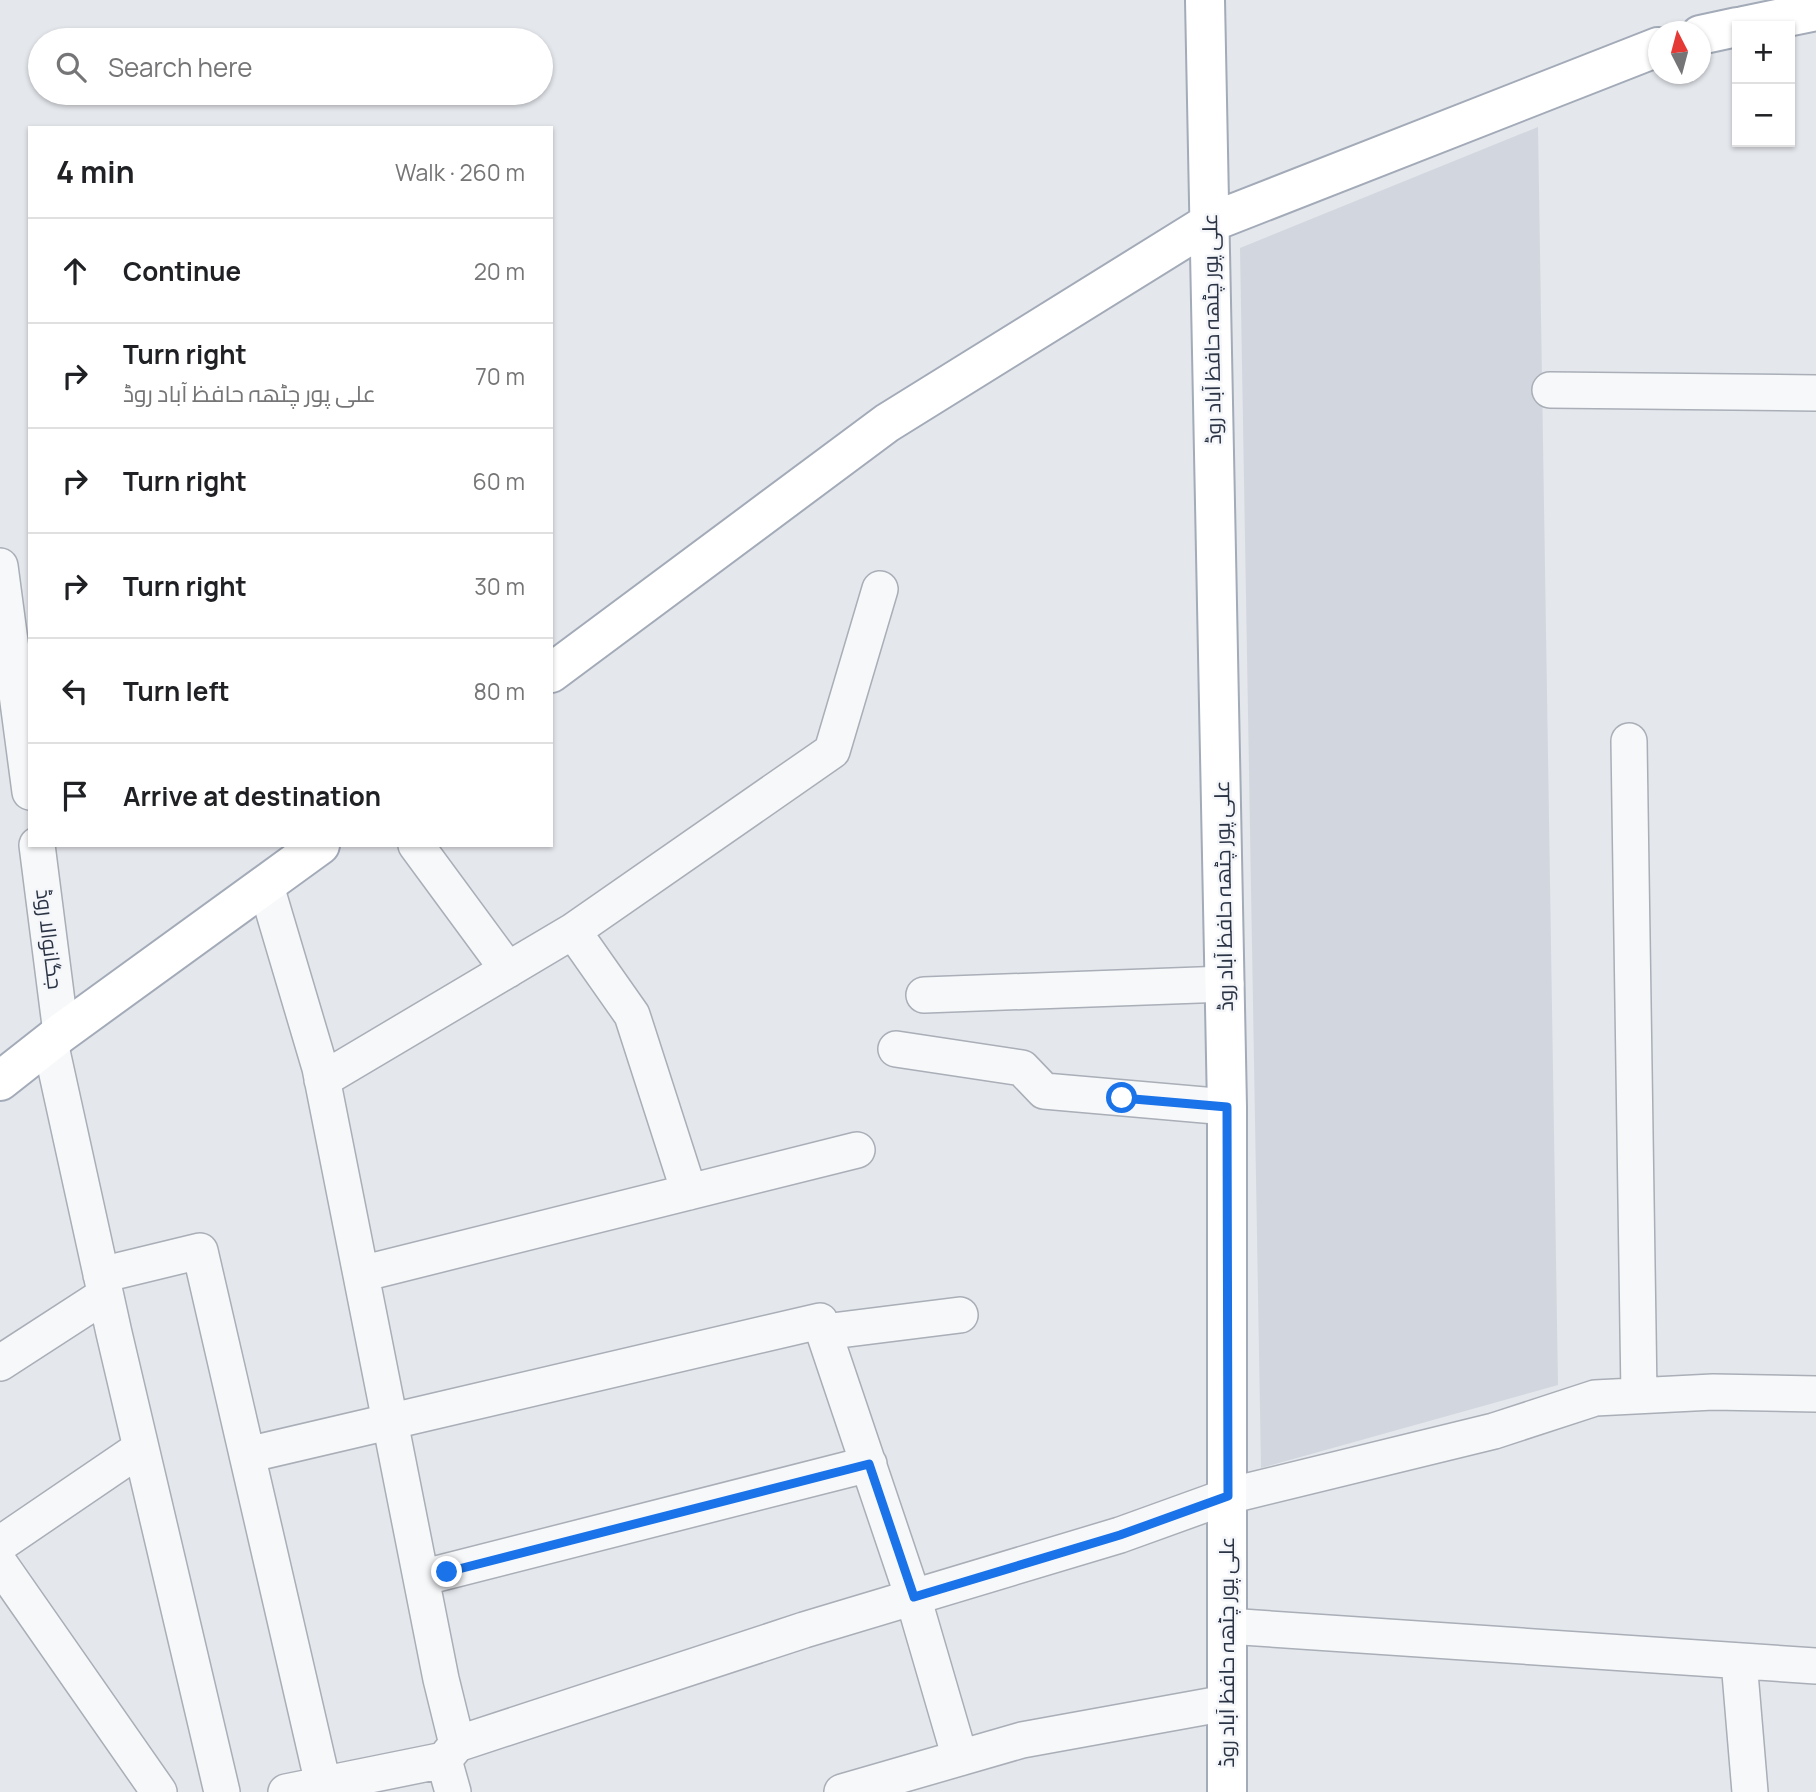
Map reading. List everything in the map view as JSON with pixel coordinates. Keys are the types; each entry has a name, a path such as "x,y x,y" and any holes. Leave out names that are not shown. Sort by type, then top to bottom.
{"main road":[{"name":"علی پور چٹھہ حافظ آباد روڈ","path":"1205,0 1226,984 1227,1792"},
{"path":"1767,21 1816,11"},
{"path":"1711,33 1732,28"},
{"path":"553,672 887,423 1209,223 1648,51"},
{"path":"0,1081 56,1037 317,847"}],"street":[{"path":"1550,390 1816,393"},
{"path":"0,566 28,777"},
{"path":"322,1080 573,931 832,751 880,589"},
{"path":"1629,741 1639,1395"},
{"name":"جگانوالا روڈ","path":"37,847 56,1037 103,1284 222,1792"},
{"path":"417,847 508,970"},
{"path":"266,886 322,1080 421,1578 451,1765"},
{"path":"573,931 632,1015 689,1192"},
{"path":"924,995 1226,984"},
{"path":"896,1049 1022,1068 1044,1091 1227,1107"},
{"path":"361,1274 857,1150"},
{"path":"0,1363 103,1284 201,1251 323,1784"},
{"path":"824,1332 960,1315"},
{"path":"247,1455 820,1321 914,1597 960,1758"},
{"path":"286,1792 451,1765 804,1630 1120,1535 1228,1496 1494,1431 1595,1398 1713,1392 1816,1394"},
{"path":"0,1544 141,1448"},
{"path":"421,1578 869,1464"},
{"path":"0,1564 159,1792"},
{"path":"1227,1626 1816,1666"},
{"path":"1740,1661 1750,1792"},
{"path":"842,1792 1022,1740 1226,1703"}],"shaded area":[{"path":"1538,127 1558,1385 1261,1468 1240,248"}],"route":[{"path":"447,1572 869,1464 914,1597 1120,1535 1228,1496 1227,1107 1122,1098"}]}
